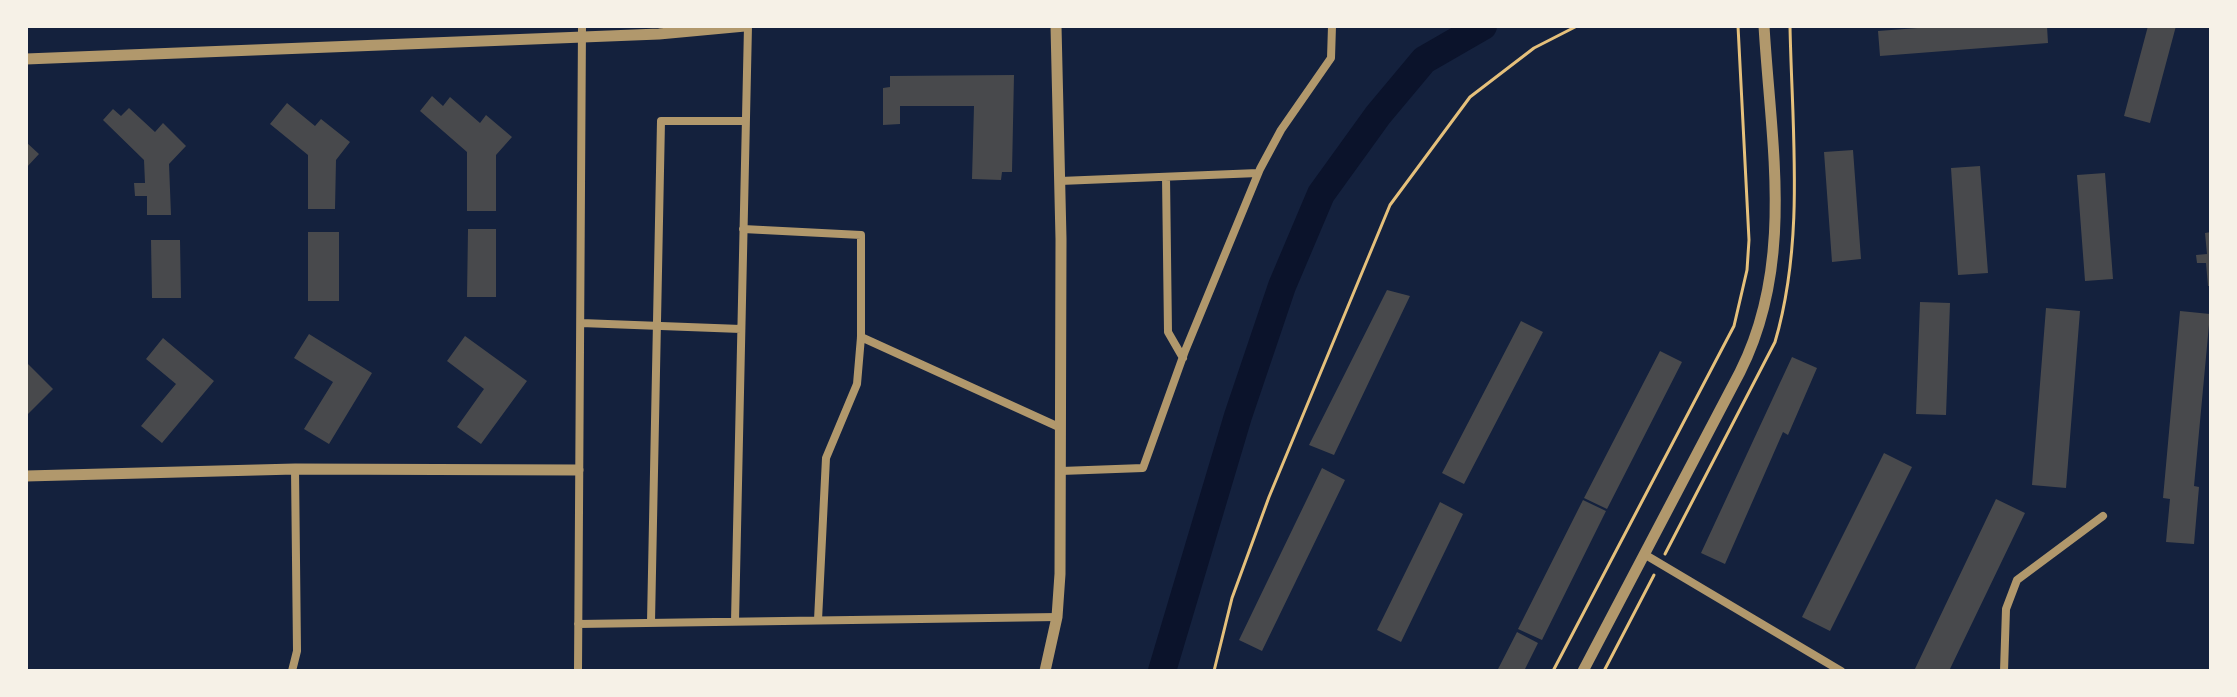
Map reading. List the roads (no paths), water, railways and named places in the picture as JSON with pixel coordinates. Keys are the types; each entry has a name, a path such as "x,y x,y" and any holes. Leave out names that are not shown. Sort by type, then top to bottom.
{"street":[{"path":"26,59 583,31 746,26 735,621"},
{"path":"1045,671 1057,617 1061,471 1056,26"},
{"path":"1061,471 1143,468 1183,358 1258,173 1281,130 1331,58 1332,26"},
{"path":"1583,671 1759,336 1767,305 1776,240 1764,26"},
{"path":"578,671 583,31"},
{"path":"651,622 661,121 745,121"},
{"path":"1060,181 1258,173"},
{"path":"1166,177 1168,332 1183,358"},
{"path":"743,229 861,235 861,337 857,384 826,458 818,620"},
{"path":"581,323 741,329"},
{"path":"861,337 1061,428"},
{"path":"26,476 295,469 578,470"},
{"path":"292,671 297,651 295,469"},
{"path":"2004,671 2006,609 2017,580 2103,516"},
{"path":"1644,554 1841,671"},
{"path":"578,624 1057,617"}],"waterway":[{"path":"1162,671 1238,416 1282,286 1321,194 1378,115 1424,60 1483,26"}]}
